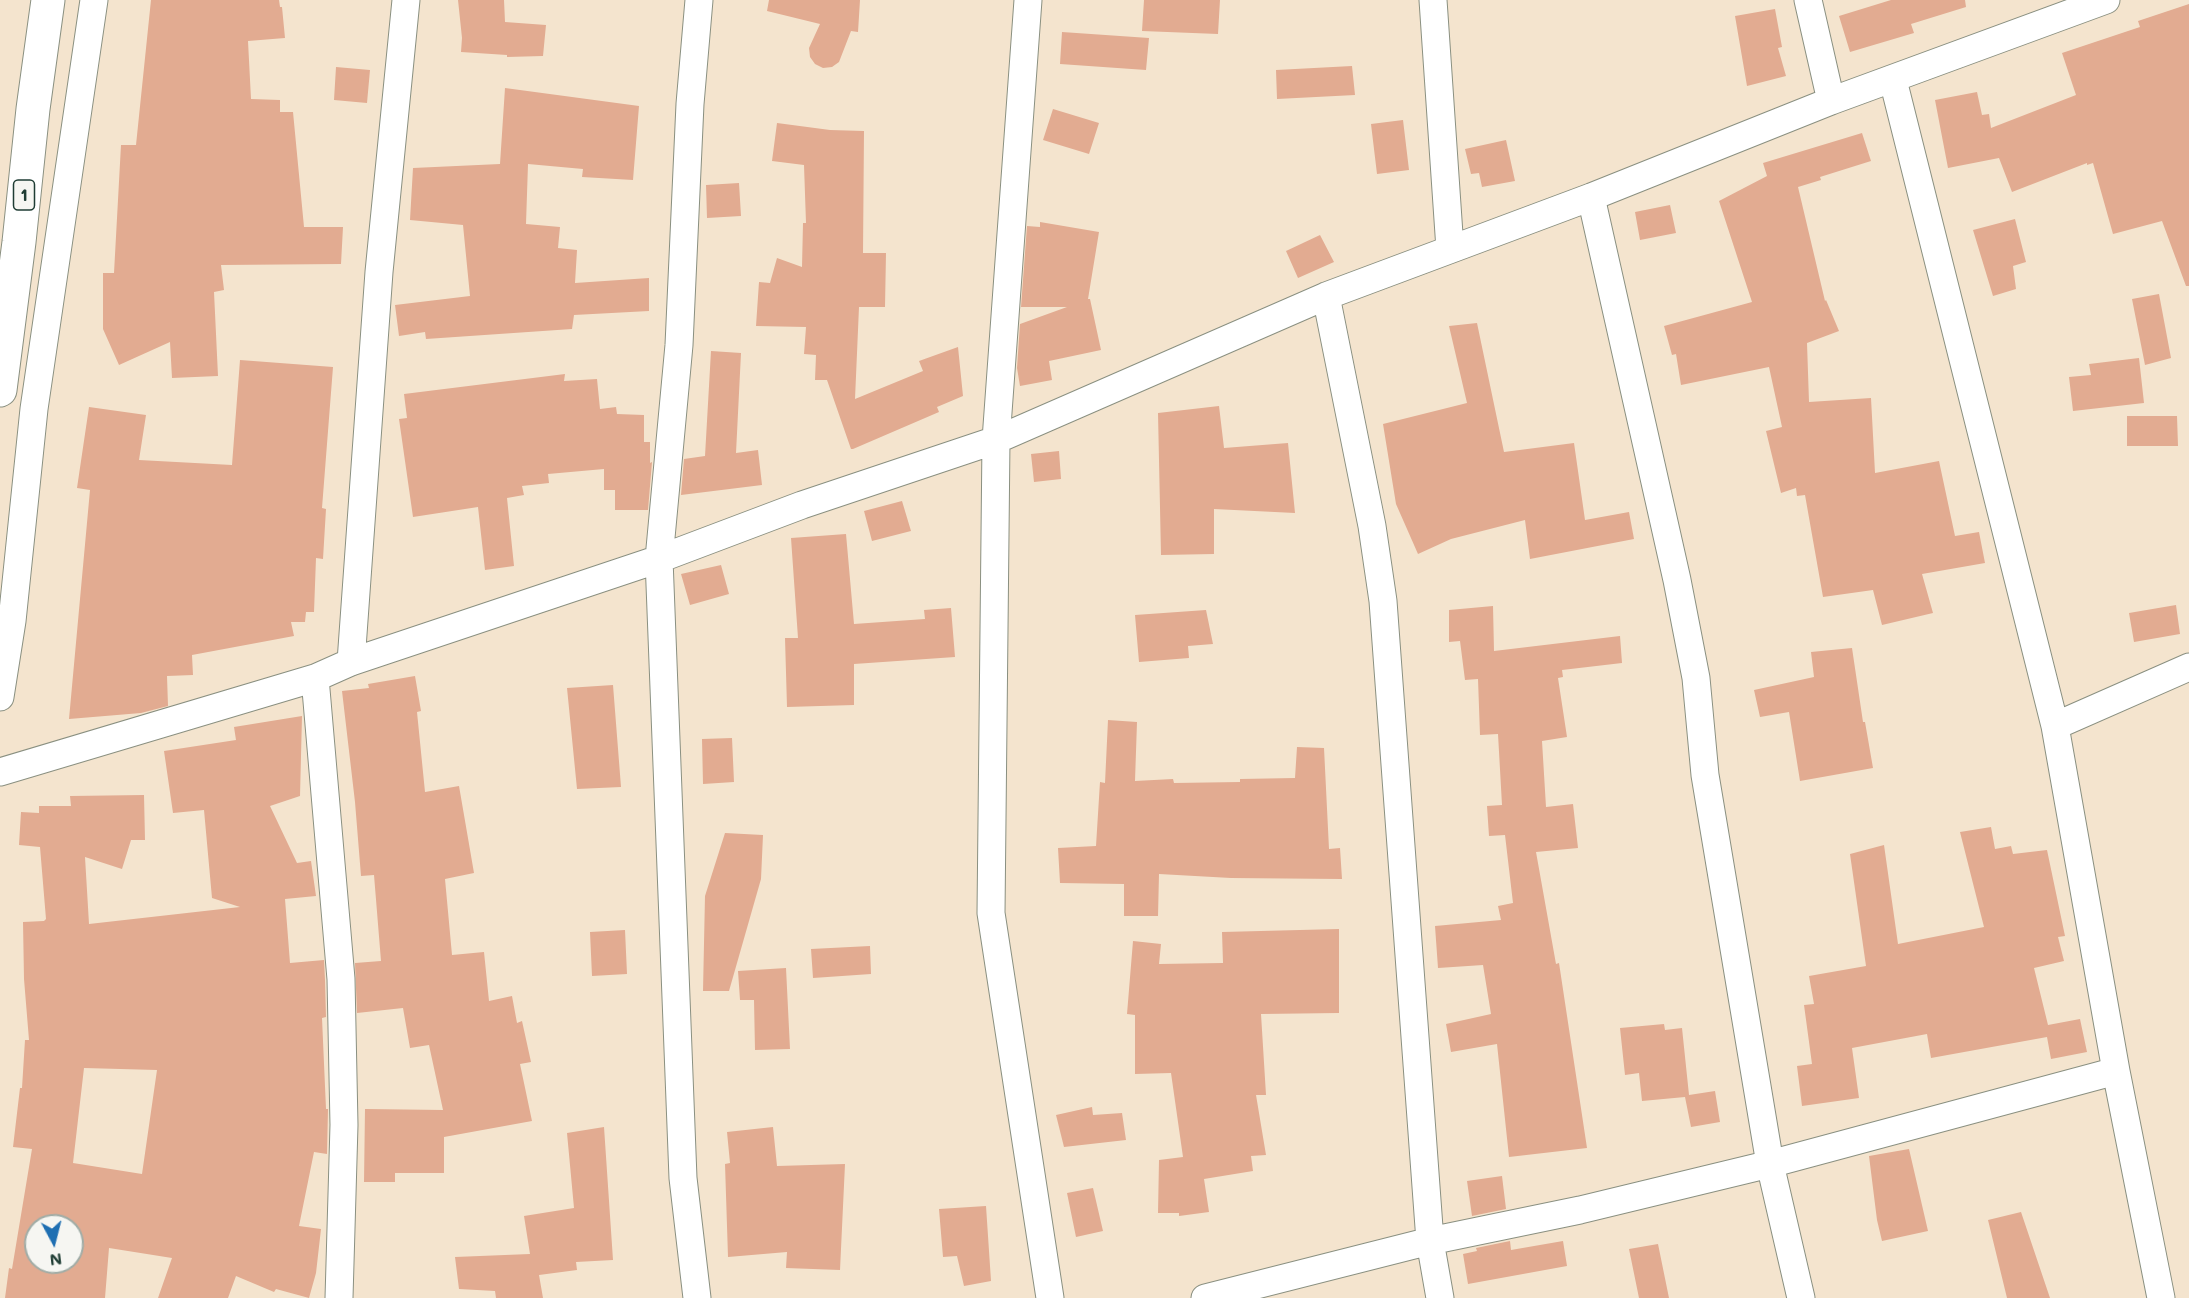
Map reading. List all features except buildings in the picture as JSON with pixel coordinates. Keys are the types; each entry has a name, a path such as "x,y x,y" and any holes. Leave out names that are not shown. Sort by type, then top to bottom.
{"main road":[{"name":"1","path":"0,390 48,0"}],"street":[{"path":"0,697 12,621 34,409 94,0"},
{"path":"351,662 379,272 406,0"},
{"path":"696,1298 683,1178 659,559 679,345 690,104 699,0"},
{"path":"1028,0 996,440 991,912 1050,1298"},
{"path":"1433,0 1450,249"},
{"path":"1808,0 1831,101"},
{"path":"0,772 315,678 351,662 659,559 802,505 996,440 1326,296 1591,197 1831,101 2106,0"},
{"path":"1893,80 2055,726 2116,1071 2161,1298"},
{"path":"1591,197 1677,580 1696,678 1706,775 1770,1164 1801,1298"},
{"path":"1326,296 1372,526 1383,601 1430,1241 1440,1298"},
{"path":"2055,726 2189,667"},
{"path":"315,678 341,979 344,1125 339,1298"},
{"path":"1205,1298 1430,1241 1580,1210 1770,1164 2116,1071"}]}
